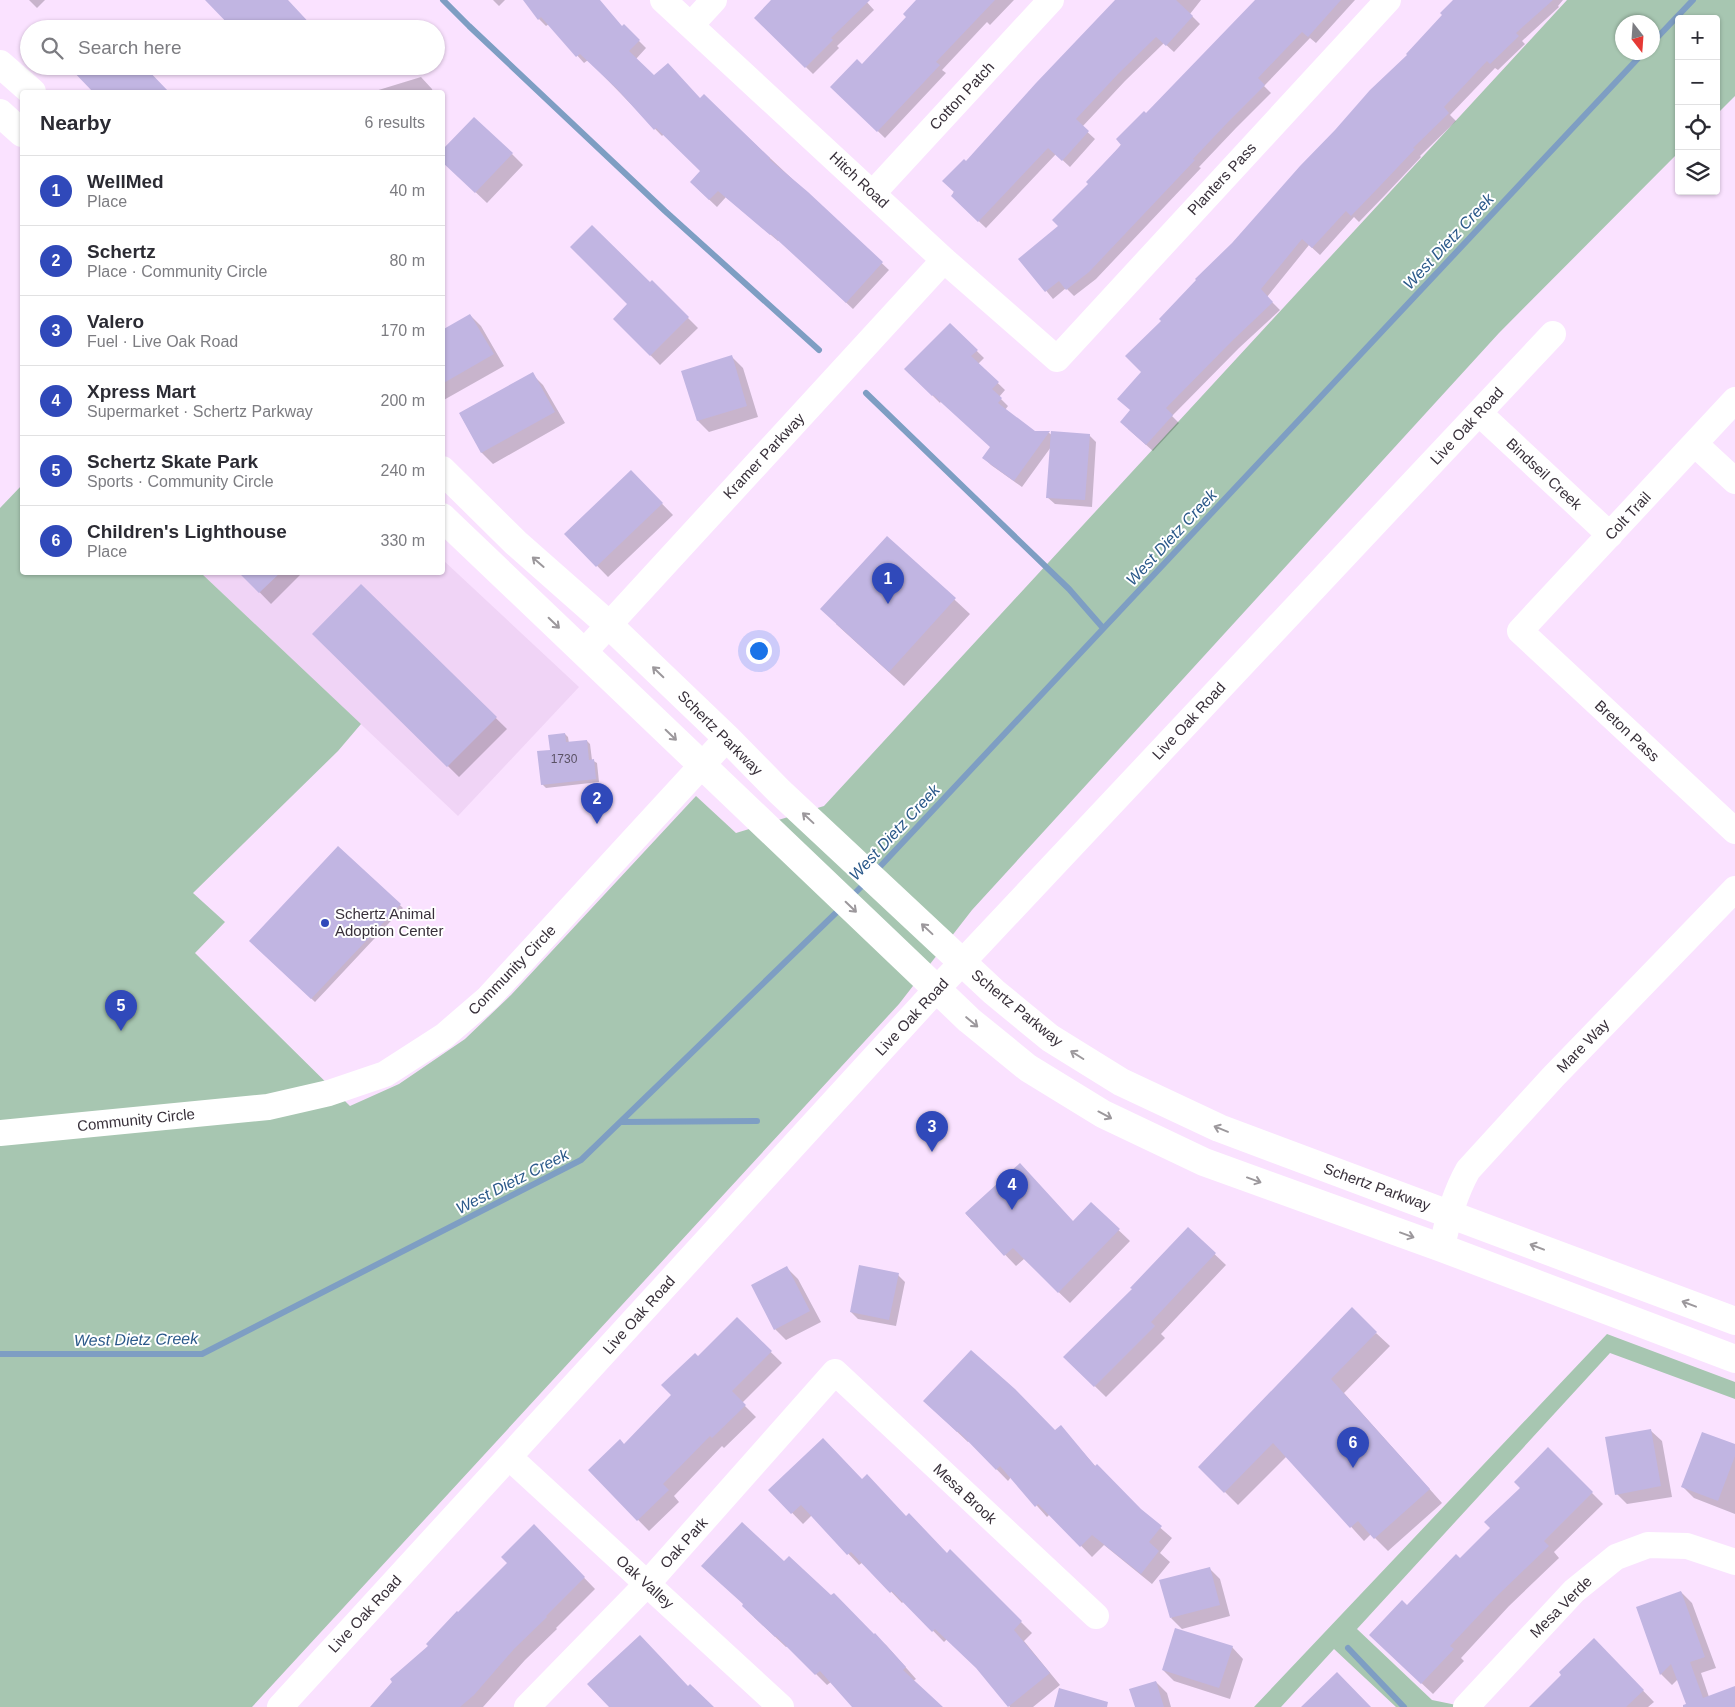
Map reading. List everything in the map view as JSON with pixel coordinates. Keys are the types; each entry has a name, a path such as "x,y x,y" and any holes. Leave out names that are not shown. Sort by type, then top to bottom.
{"main road":[{"path":"3,71 29,90"},
{"path":"0,113 20,131"},
{"name":"Schertz Parkway","path":"445,473 516,543 608,625 727,738 780,792 994,992 1050,1038 1121,1082 1218,1128 1735,1322"},
{"path":"445,520 969,1020 1028,1068 1103,1114 1204,1162 1442,1248 1735,1359"},
{"path":"495,566 516,543"}],"street":[{"name":"Hitch Road","path":"663,0 944,260 1057,359"},
{"path":"691,25 714,0"},
{"name":"Cotton Patch","path":"873,193 1051,0"},
{"name":"Planters Pass","path":"1057,359 1388,0"},
{"name":"Kramer Parkway","path":"584,652 944,260"},
{"name":"Live Oak Road","path":"280,1707 962,962 1553,334"},
{"name":"Colt Trail","path":"1520,631 1735,400"},
{"name":"Bindseil Creek","path":"1479,414 1610,535"},
{"path":"1694,444 1735,481"},
{"name":"Breton Pass","path":"1520,631 1735,831"},
{"name":"Community Circle","path":"0,1133 268,1107 329,1093 385,1074 444,1036 488,998 727,738"},
{"name":"Mare Way","path":"1442,1248 1449,1214 1461,1182 1468,1170 1553,1077 1735,889"},
{"name":"Oak Park","path":"527,1707 647,1584 835,1372"},
{"name":"Mesa Brook","path":"835,1372 1096,1616"},
{"name":"Oak Valley","path":"509,1458 781,1707"},
{"name":"Mesa Verde","path":"1466,1707 1574,1591 1616,1557 1648,1545 1687,1546 1735,1562"}],"shaded area":[{"path":"445,562 579,687 458,816 203,575 445,575"}],"green space":[{"path":"1567,0 1735,0 1735,96 1720,111 1720,15 1675,15 1675,156 1499,333 972,910 899,1004 252,1707 0,1707 0,508 20,487 20,575 203,575 361,724 338,751 193,893 225,922 195,953 350,1106 399,1084 465,1039 511,995 696,796 736,833 824,806"},
{"path":"1607,1334 1735,1382 1735,1399 1610,1353 1357,1629 1432,1700 1466,1707 1396,1707 1334,1649 1281,1707 1254,1707"}],"building":[{"path":"205,0 288,0 307,20 224,20"},
{"path":"523,0 600,0 622,26 624,24 640,40 629,51 654,75 668,63 700,98 704,94 769,159 808,192 883,262 846,303 771,234 718,191 709,200 690,182 700,171 656,128 654,130 617,89 580,54 576,57 541,17 538,20"},
{"path":"771,0 870,0 831,38 833,40 805,68 754,18"},
{"path":"916,0 995,0 936,62 940,65 877,132 830,87 857,59 862,64 906,17 903,14"},
{"path":"1115,0 1176,0 1193,16 1166,46 1156,37 1076,119 1089,131 1062,161 1048,148 978,222 951,196 954,192 942,181 964,159 966,161 1036,83"},
{"path":"1255,0 1341,0 1308,37 1302,32 1258,78 1265,85 1193,159 1195,160 1089,272 1066,290 1059,281 1045,292 1018,259 1058,226 1052,220 1088,184 1086,182 1121,145 1116,139 1144,111 1146,113"},
{"path":"1453,0 1553,0 1516,33 1519,36 1490,64 1487,61 1444,107 1449,113 1413,148 1415,149 1351,216 1346,211 1312,248 1302,239 1261,289 1273,302 1166,408 1173,415 1146,445 1120,422 1130,410 1117,399 1141,372 1125,356 1161,321 1159,319 1195,279 1232,243 1370,90 1407,55 1442,15 1440,13"},
{"path":"77,75 153,75 167,90 91,90"},
{"path":"474,117 513,153 475,193 445,165 445,147"},
{"path":"592,225 689,317 650,356 613,319 627,304 570,247"},
{"path":"470,314 494,354 445,382 445,328"},
{"path":"950,323 978,350 971,356 999,382 992,389 1002,398 998,403 1035,431 1050,431 1014,481 982,458 990,447 904,369"},
{"path":"732,355 747,406 697,421 681,371"},
{"path":"533,372 555,412 481,453 459,413"},
{"path":"1051,431 1090,434 1085,500 1046,498"},
{"path":"631,470 663,503 596,567 564,534"},
{"path":"887,536 956,598 889,672 820,609"},
{"path":"241,575 278,575 259,593"},
{"path":"361,584 497,717 447,767 312,634"},
{"path":"565,733 566,742 587,740 589,760 594,759 596,779 541,785 537,751 550,750 548,735"},
{"name":"Schertz Animal Adoption Center","path":"338,846 401,904 311,999 249,941"},
{"path":"1020,1163 1073,1221 1091,1202 1120,1229 1058,1293 1013,1248 1004,1256 965,1213"},
{"path":"1188,1227 1216,1253 1151,1322 1155,1326 1094,1387 1063,1357 1132,1289 1130,1288"},
{"path":"859,1265 899,1273 889,1320 850,1312"},
{"path":"787,1266 810,1311 774,1330 751,1285"},
{"path":"1352,1307 1377,1332 1331,1379 1430,1489 1374,1539 1358,1521 1350,1528 1273,1443 1224,1493 1198,1467"},
{"path":"737,1317 772,1351 732,1391 746,1405 712,1438 710,1436 663,1484 669,1490 637,1521 588,1470 620,1439 624,1444 671,1395 661,1385 695,1353 698,1356"},
{"path":"971,1350 1015,1389 1055,1430 1061,1425 1095,1466 1097,1464 1141,1509 1162,1526 1149,1542 1159,1551 1141,1574 1092,1535 1080,1547 1038,1504 1035,1507 1000,1466 996,1470 958,1431 923,1401"},
{"path":"1651,1429 1661,1486 1615,1495 1605,1437"},
{"path":"1702,1432 1735,1444 1735,1456 1718,1501 1681,1487"},
{"path":"823,1438 862,1479 867,1474 906,1516 909,1513 947,1553 950,1549 1022,1621 1014,1630 1050,1673 1008,1707 976,1668 935,1629 932,1632 892,1591 890,1593 851,1552 847,1555 801,1505 791,1514 768,1490"},
{"path":"1548,1447 1593,1492 1544,1541 1549,1546 1498,1595 1450,1646 1454,1649 1421,1684 1369,1635 1402,1600 1407,1605 1456,1554 1460,1558 1490,1528 1484,1522 1520,1488 1514,1482"},
{"path":"742,1522 784,1561 789,1556 831,1595 834,1593 906,1667 903,1670 943,1707 852,1707 820,1671 815,1675 776,1636 742,1606 743,1604 701,1566"},
{"path":"534,1524 585,1577 514,1649 474,1695 460,1707 370,1707 392,1682 390,1679 428,1646 426,1644 457,1611 507,1563 501,1557"},
{"path":"1210,1567 1220,1605 1170,1618 1159,1580"},
{"path":"1681,1591 1705,1657 1690,1662 1703,1698 1735,1686 1735,1707 1683,1707 1686,1704 1671,1664 1660,1675 1636,1607"},
{"path":"1175,1628 1233,1646 1219,1688 1162,1670"},
{"path":"640,1635 688,1686 690,1684 714,1707 609,1707 587,1684"},
{"path":"1594,1638 1644,1690 1626,1707 1529,1707 1561,1675 1559,1672"},
{"path":"1337,1672 1371,1707 1301,1707"},
{"path":"1156,1681 1164,1707 1135,1707 1129,1689"},
{"path":"1059,1688 1108,1702 1107,1707 1054,1707"}],"waterway":[{"path":"443,0 665,211 819,350"},
{"name":"West Dietz Creek","path":"1660,35 1693,0"},
{"name":"West Dietz Creek","path":"874,873 1636,60"},
{"path":"866,393 1069,589 1103,628"},
{"name":"West Dietz Creek","path":"850,898 866,882"},
{"name":"West Dietz Creek","path":"0,1354 202,1354 581,1160 842,907"},
{"path":"621,1122 757,1121"},
{"path":"1348,1648 1404,1707"}],"place":[{"name":"WellMed","path":"888,604"},
{"name":"Schertz","path":"597,824"},
{"name":"Schertz Animal Adoption Center","path":"325,923"},
{"name":"Schertz Skate Park","path":"121,1031"},
{"name":"Valero","path":"932,1152"},
{"name":"Xpress Mart","path":"1012,1210"},
{"name":"Children's Lighthouse","path":"1353,1468"}]}
